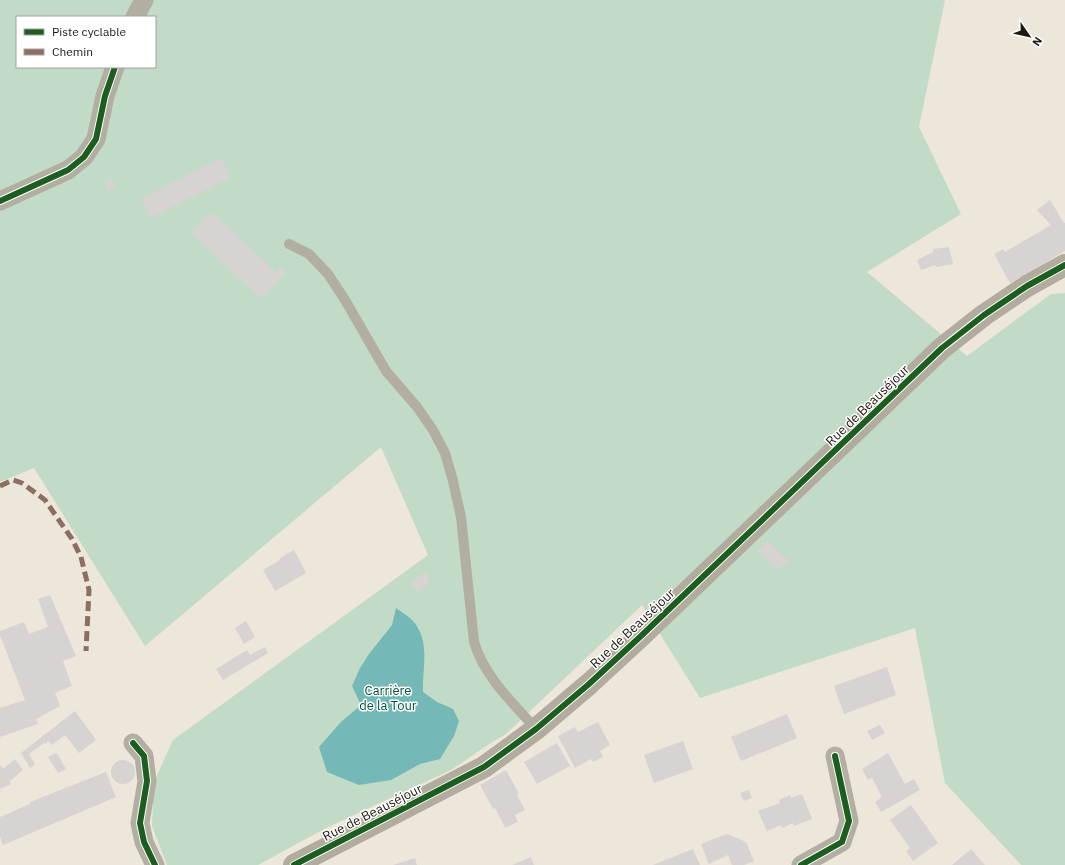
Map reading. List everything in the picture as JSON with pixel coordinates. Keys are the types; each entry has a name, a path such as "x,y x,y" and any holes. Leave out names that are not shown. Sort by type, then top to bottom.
{"street":[{"path":"136,16 144,0"},
{"path":"0,201 68,170 84,156 96,139 106,96 115,68"},
{"name":"Rue de Beauséjour","path":"294,865 484,767 536,729 589,684 635,641 942,348 990,311 1027,286 1065,265"},
{"path":"133,743 144,756 147,781 140,823 144,842 155,865"},
{"path":"801,865 842,842 849,821 835,756"}],"lane":[{"path":"289,244 309,254 328,274 356,318 386,371 417,407 429,424 445,453 461,517 474,642 478,655 495,682 536,729"}],"green space":[{"name":"Carrière de la Tour","path":"0,0 945,0 919,127 961,214 867,272 967,356 1051,294 1065,293 1065,865 1021,865 945,783 915,628 700,698 642,605 506,734 451,770 326,828 258,865 167,865 152,826 154,782 173,740 428,555 381,447 145,646 34,468 0,482"}],"water":[{"path":"396,608 413,621 419,629 422,637 424,646 423,692 437,702 453,709 459,721 454,736 440,759 420,764 391,780 359,785 327,772 319,747 341,722 361,705 352,686 360,668 369,654 392,625"}],"building":[{"path":"221,158 230,178 150,218 141,199"},
{"path":"111,178 116,188 108,192 104,182"},
{"path":"1050,200 1065,223 1065,251 1010,283 994,254 1003,249 1005,252 1051,225 1037,210"},
{"path":"211,212 276,272 280,267 286,272 261,298 191,233"},
{"path":"949,247 953,264 936,267 935,265 921,270 917,260 933,252 933,249"},
{"path":"768,541 788,560 778,570 758,551"},
{"path":"294,550 306,573 275,591 263,570"},
{"path":"426,571 429,580 428,584 418,593 411,583"},
{"path":"50,595 76,656 63,661 72,686 55,693 60,706 36,719 38,724 0,737 0,708 25,700 0,635 0,631 24,622 29,634 48,627 38,599"},
{"path":"246,621 255,637 244,644 235,628"},
{"path":"265,647 268,653 223,680 216,669 247,650 250,655"},
{"path":"887,667 896,695 844,714 834,686"},
{"path":"75,711 96,740 79,753 65,735 52,745 48,741 46,744 44,743 29,754 35,764 30,768 21,753"},
{"path":"787,714 797,738 741,761 731,737"},
{"path":"598,722 610,745 600,751 603,757 593,762 591,759 575,768 558,736 575,727 578,732"},
{"path":"880,725 885,733 872,740 867,731"},
{"path":"683,741 693,769 654,783 644,755"},
{"path":"557,743 570,766 537,784 524,762"},
{"path":"57,753 66,769 58,773 48,757"},
{"path":"888,753 905,784 914,779 920,790 881,812 875,802 882,797 872,778 868,780 862,769"},
{"path":"15,759 23,770 10,781 11,784 0,789 0,765 3,769"},
{"path":"123,760 132,763 135,772 132,781 123,784 114,781 111,772 114,763"},
{"path":"506,770 519,794 517,795 525,810 515,815 518,822 505,828 495,808 493,809 480,785"},
{"path":"106,772 116,797 3,845 0,837 0,817 30,804 30,802"},
{"path":"749,790 752,798 744,801 740,793"},
{"path":"802,794 812,819 794,826 793,823 782,828 781,825 767,831 758,811 780,803 779,800 790,795 791,798"},
{"path":"911,805 938,843 913,861 906,851 910,848 890,820"},
{"path":"727,834 746,842 754,861 744,865 732,865 728,855 709,864 701,844"},
{"path":"693,849 700,865 653,865"},
{"path":"971,849 985,865 952,865"},
{"path":"531,857 534,865 512,865"},
{"path":"415,858 417,865 393,865"}],"marked path":[{"path":"0,486 13,480 22,483 45,500 72,539 81,557 89,590 86,651"}],"cycle path":[{"path":"0,201 68,170 84,157 96,139 105,96 115,68"},
{"path":"294,865 484,767 536,729 589,684 641,636 942,348 984,315 1027,286 1065,265"},
{"path":"133,743 144,756 147,781 140,823 144,842 155,865"},
{"path":"801,865 842,842 849,821 835,756"}]}
